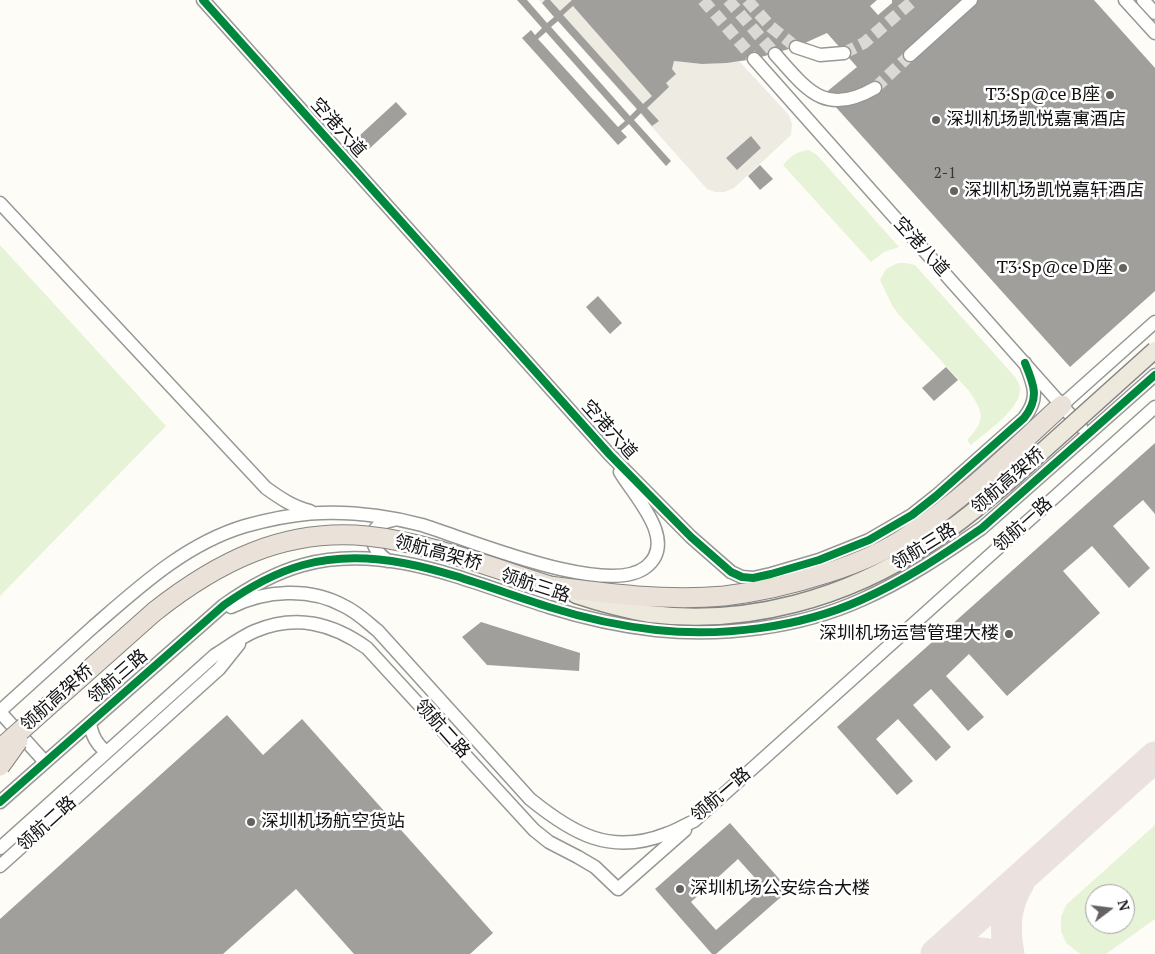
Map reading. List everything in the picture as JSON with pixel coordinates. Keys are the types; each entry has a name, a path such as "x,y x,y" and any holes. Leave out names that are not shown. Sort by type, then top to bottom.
{"highway":[{"path":"550,586 585,591 664,597 722,596 752,592 809,579 858,562 907,536 966,494 1062,405"},
{"name":"领航高架桥","path":"0,749 154,612 180,592 208,573 236,558 262,548 300,539 366,536 411,544 550,586"},
{"path":"0,766 32,720"}],"main road":[{"name":"领航高架桥","path":"550,586 619,608 649,614 695,617 745,614 776,608 841,589 870,577 902,560 953,527 1015,476 1155,350"}],"street":[{"name":"空港六道","path":"203,0 610,455 691,537 731,572 742,577 753,578 771,574 819,560 869,540 912,514 936,496 1031,410 1034,401 1033,381 1025,363"},
{"path":"910,55 971,0"},
{"path":"1125,0 1155,33"},
{"path":"1143,0 1155,14"},
{"path":"796,47 820,55 844,53"},
{"path":"775,54 808,90 829,99 852,99 875,88"},
{"name":"空港八道","path":"754,59 1088,434"},
{"path":"0,203 266,488 291,504 315,512"},
{"path":"1062,405 1155,322"},
{"name":"领航三路","path":"0,802 224,605 241,593 284,571 326,560 365,559 389,561 442,572 587,618 621,624 683,632 738,631 766,627 829,612 860,601 910,576 958,545 982,528 1155,375"},
{"name":"领航一路","path":"199,626 240,602 280,593 302,593 343,605 378,631 530,799 554,819 575,832 594,839 619,842 648,840 667,834 694,821 1155,407"},
{"name":"领航三路","path":"0,711 137,588 165,566 193,548 218,536 270,520 315,512 355,513 396,519 422,525 551,567 576,573 618,576 632,574 647,567 655,557 658,545 656,532 653,521 628,486 610,455"},
{"path":"389,561 376,552 373,545 374,533 381,524 396,519"},
{"path":"528,600 536,562"},
{"path":"542,604 551,567"},
{"name":"领航二路","path":"0,848 210,660 245,636 271,626 305,622 327,626 352,637 367,648 382,662 534,830 549,842 586,861 618,889 694,821"},
{"name":"领航二路","path":"0,866 219,669 245,636"},
{"path":"0,711 45,762"},
{"path":"90,723 96,741 106,752"}],"green space":[{"path":"809,150 817,155 899,247 884,252 871,262 783,165 794,154"},
{"path":"0,245 166,426 0,596"},
{"path":"898,263 915,265 1016,378 1019,385 1019,397 1009,412 971,445 967,440 980,422 981,416 978,405 969,391 899,315 880,280 886,269"},
{"path":"1155,825 1155,919 1135,933 1135,884 1089,884"},
{"path":"1085,888 1085,934 1134,934 1106,954 1080,954 1066,943 1061,931 1061,917 1066,905"}],"shaded area":[{"path":"539,0 619,0 674,61 702,64 740,62 789,115 792,124 791,135 734,188 724,192 715,192 707,189"}],"building":[{"path":"517,0 527,0 547,23 554,17 542,3 545,0 550,0 560,11 572,0 877,0 870,6 878,15 892,3 892,0 1094,0 1155,68 1155,291 1070,367 824,94 857,67 827,33 796,47 754,59 702,64 674,61 672,69 676,74 666,83 669,87 647,108 659,121 652,126 641,113 634,120 671,161 666,166 629,124 621,131 627,137 618,145 522,38 531,30 535,35 542,28","holes":["573,6 652,96 643,104 563,15","558,21 637,109 630,116 551,27","546,32 625,121 618,127 538,39"]},
{"path":"396,102 407,114 369,149 358,137"},
{"path":"751,136 761,148 737,170 726,158"},
{"path":"760,165 773,179 760,190 748,176"},
{"path":"598,296 622,323 610,334 586,307"},
{"path":"946,367 958,380 934,401 922,388"},
{"name":"深圳机场运营管理大楼","path":"1155,443 1155,514 1143,500 1113,526 1150,568 1129,588 1092,546 1063,571 1100,613 1007,696 969,654 946,676 984,717 968,731 931,689 913,705 951,747 936,761 898,719 876,739 913,781 897,795 837,727"},
{"path":"481,622 580,653 579,671 487,665 462,637"},
{"name":"深圳机场航空货站","path":"227,715 263,755 302,719 493,933 470,954 354,954 296,889 223,954 0,954 0,919"},
{"name":"深圳机场公安综合大楼","path":"730,823 789,890 716,954 712,954 655,889","holes":["738,859 764,888 716,930 691,902"]}],"taxiway":[{"path":"936,954 1155,757"},
{"path":"1009,954 1006,935 1007,916 1011,899 1020,881"},
{"path":"949,954 964,951 988,954"}],"tunnel":[{"path":"703,0 754,59"},
{"path":"728,0 775,54"},
{"path":"747,0 771,27 796,47"},
{"path":"844,53 864,43 914,0"},
{"path":"875,88 910,55"}],"cycle path":[{"path":"203,0 610,455 691,537 731,572 742,577 753,578 819,560 869,540 912,515 1024,418 1034,398 1033,385 1025,363"},
{"path":"0,802 224,605 262,582 292,568 334,559 365,558 397,562 459,577 575,615 656,630 681,632 734,631 786,624 837,610 877,593 953,548 982,528 1155,375"}],"place":[{"name":"T3·Sp@ce B座","path":"1110,95"},
{"name":"深圳机场凯悦嘉寓酒店","path":"936,120"},
{"name":"深圳机场凯悦嘉轩酒店","path":"954,191"},
{"name":"T3·Sp@ce D座","path":"1123,268"},
{"name":"深圳机场运营管理大楼","path":"1009,634"},
{"name":"深圳机场航空货站","path":"251,822"},
{"name":"深圳机场公安综合大楼","path":"680,889"}]}
